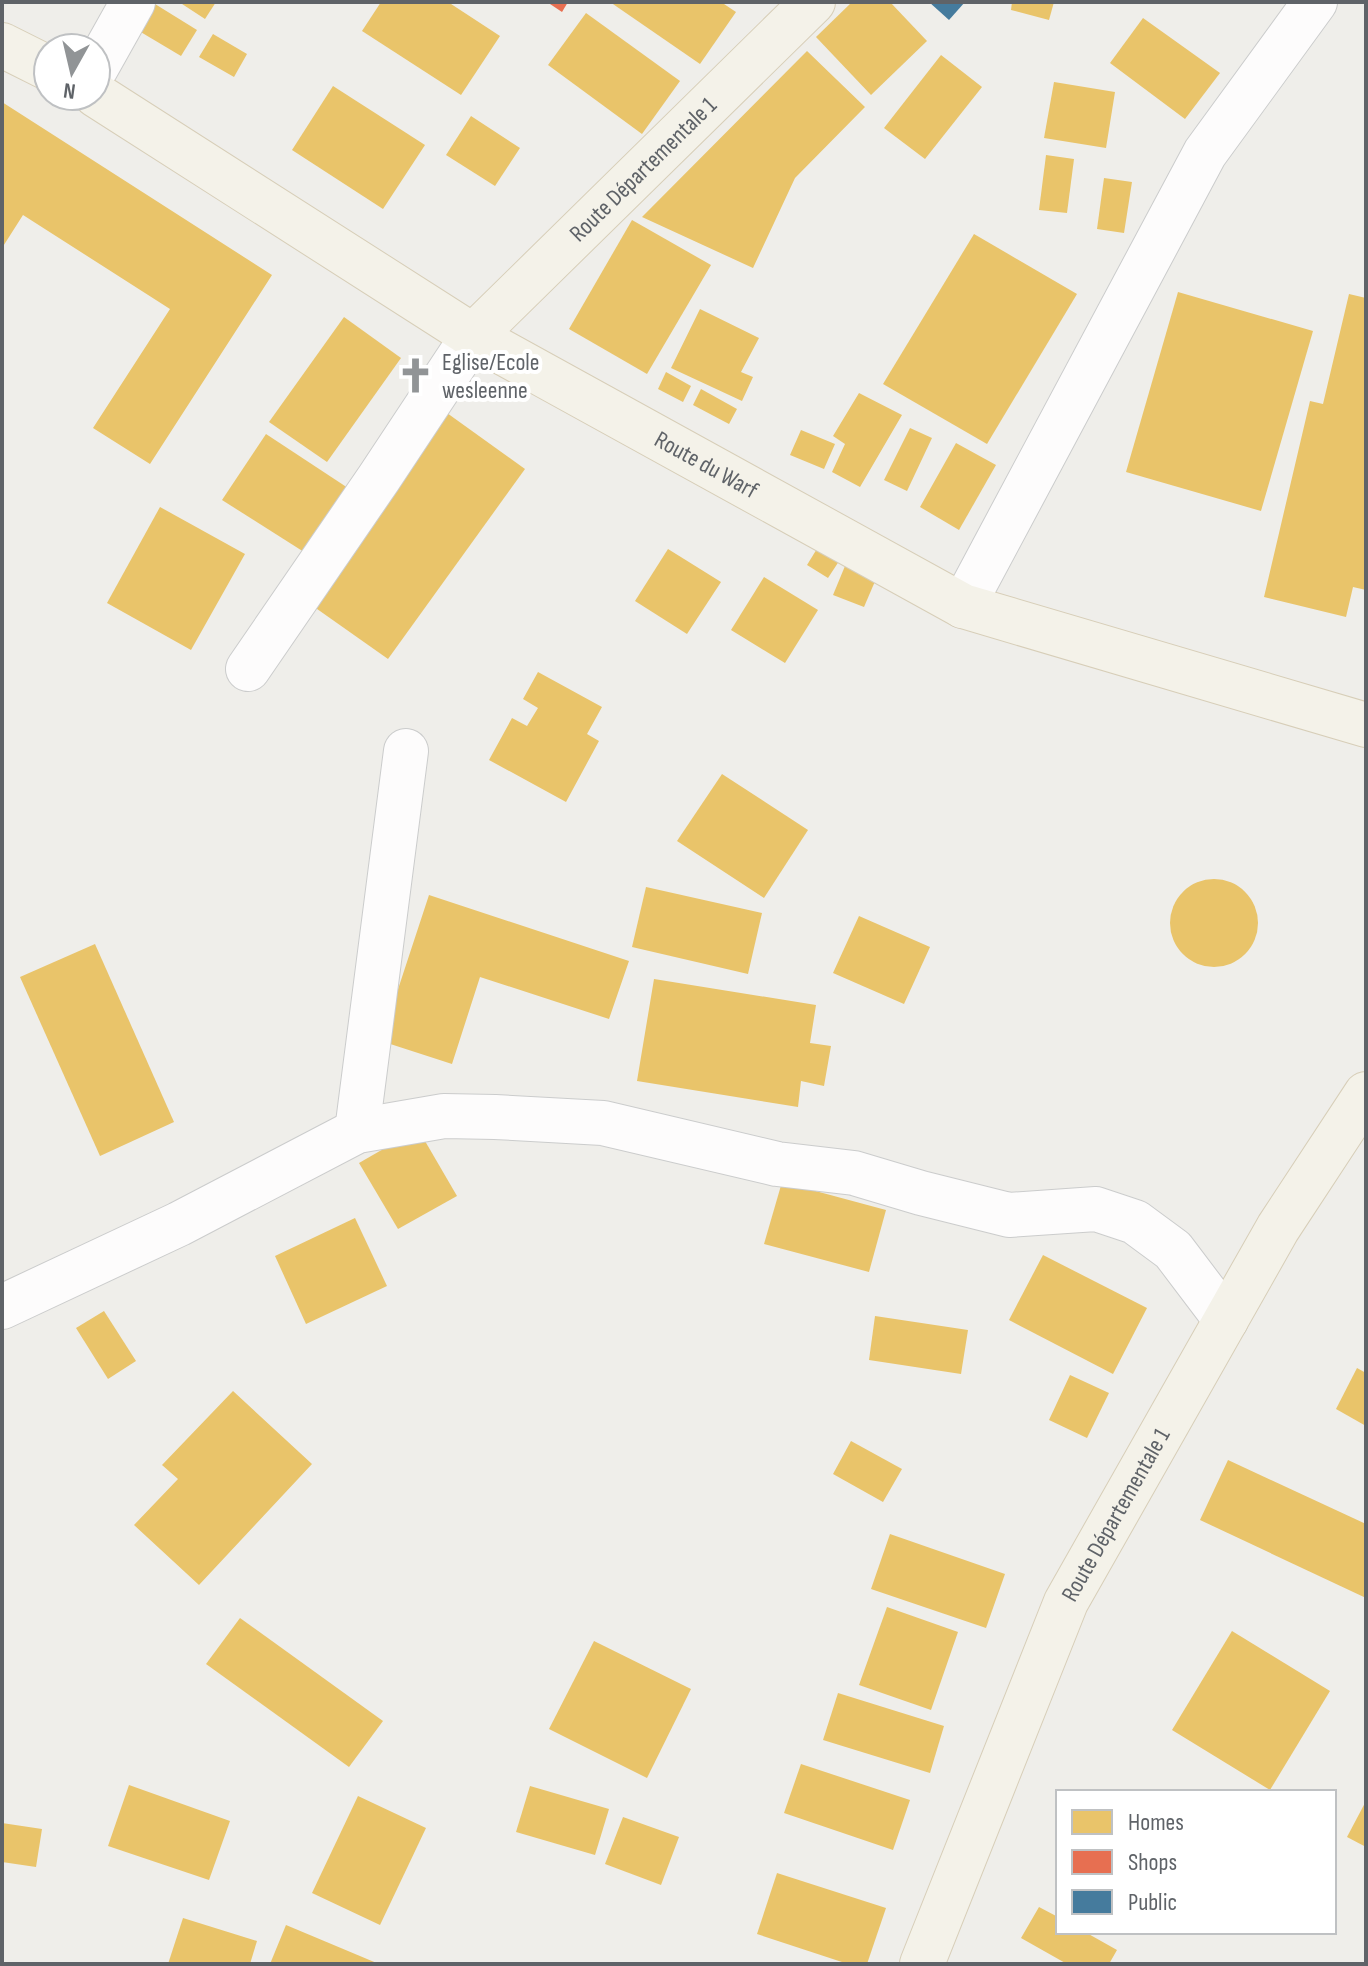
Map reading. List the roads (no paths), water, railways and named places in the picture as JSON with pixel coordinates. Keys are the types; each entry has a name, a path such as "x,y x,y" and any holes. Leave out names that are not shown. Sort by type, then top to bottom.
{"main road":[{"name":"Route Départementale 1","path":"473,336 813,2"},
{"path":"2,45 32,60"},
{"name":"Route du Warf","path":"112,105 473,336 963,606 1366,725"},
{"name":"Route Départementale 1","path":"922,1964 1066,1602 1278,1228 1366,1094"}],"street":[{"path":"112,39 133,2"},
{"path":"963,606 1205,153 1315,2"},
{"path":"248,669 473,336"},
{"path":"357,1131 406,751"},
{"path":"2,1307 179,1224 357,1131 444,1116 603,1123 777,1164 854,1173 1009,1215 1096,1209 1135,1222 1173,1250 1226,1320"}],"place":[{"name":"Eglise/Ecole wesleenne","path":"416,376"}]}
